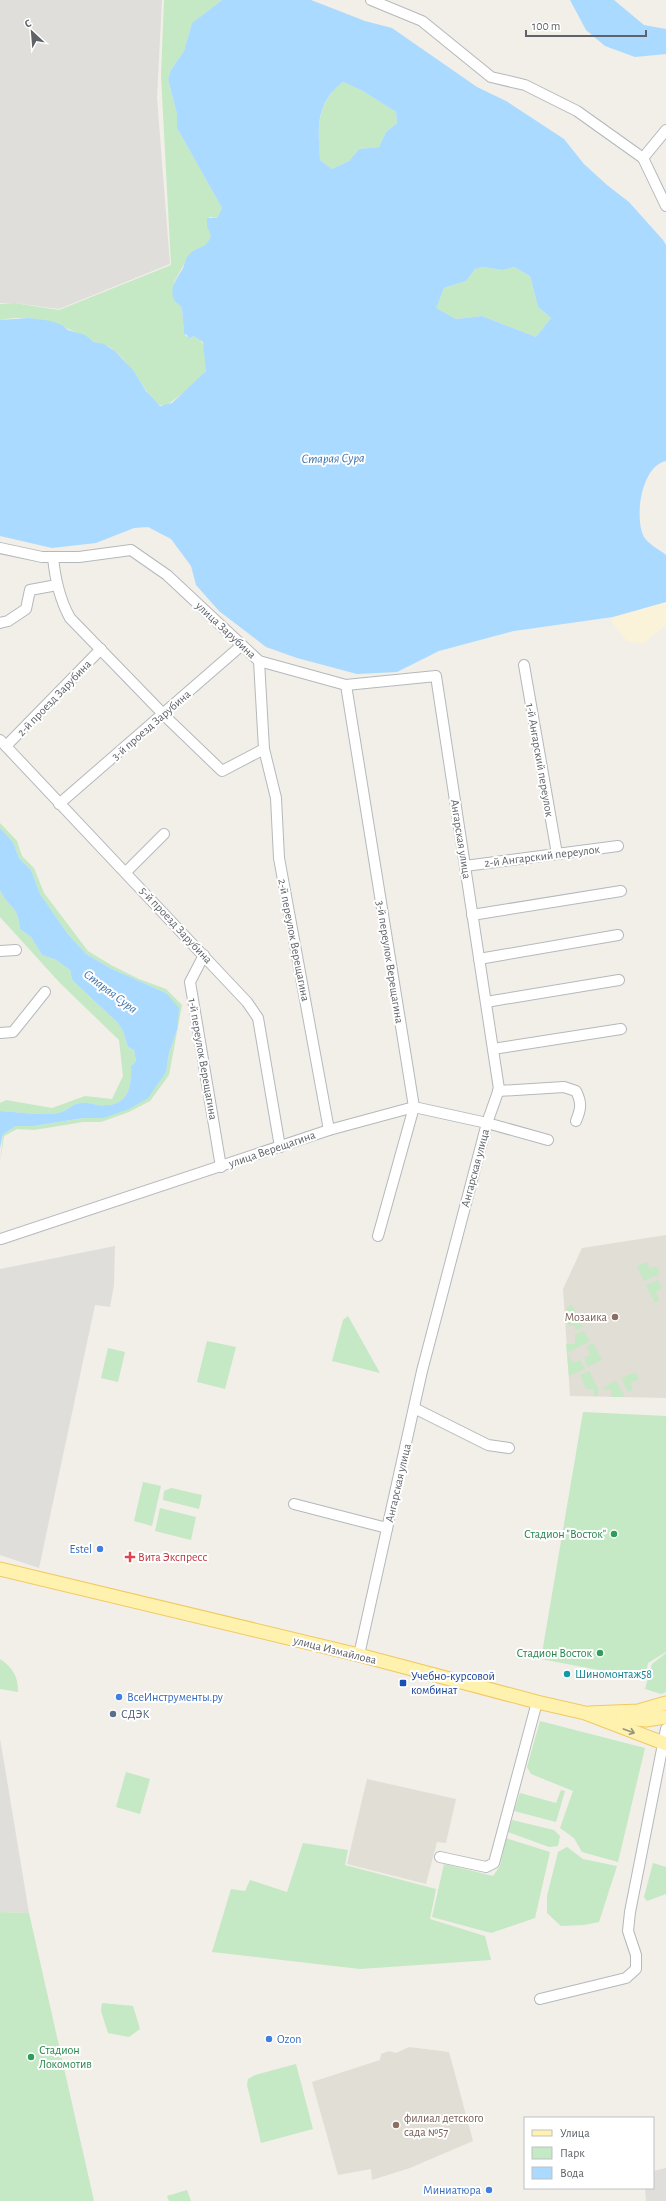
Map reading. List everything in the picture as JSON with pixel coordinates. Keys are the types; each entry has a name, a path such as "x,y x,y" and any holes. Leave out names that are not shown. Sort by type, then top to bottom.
{"main road":[{"name":"улица Измайлова","path":"0,1569 359,1655 591,1715 616,1726 665,1743"},
{"path":"591,1715 638,1711 666,1702"},
{"path":"591,1715 646,1720 666,1718"}],"street":[{"path":"371,0 422,21 491,77 524,86 578,111 643,158 666,206"},
{"path":"643,158 666,130"},
{"name":"улица Зарубина","path":"0,548 42,557 79,557 131,550 167,575 260,661 346,685 436,676"},
{"path":"53,557 57,585 62,603 70,618 163,714 222,771 264,749"},
{"path":"0,623 8,621 26,609 30,590 57,585"},
{"name":"3-й проезд Зарубина","path":"59,804 242,645"},
{"name":"2-й проезд Зарубина","path":"3,743 101,649"},
{"name":"2-й переулок Верещагина","path":"260,661 264,749 276,798 279,858 329,1130"},
{"name":"1-й Ангарский переулок","path":"524,665 557,854"},
{"name":"Ангарская улица","path":"359,1655 424,1364 487,1123 498,1092 486,1002 436,676"},
{"name":"3-й переулок Верещагина","path":"346,685 414,1107 378,1236"},
{"name":"5-й проезд Зарубина","path":"3,743 59,804 126,872 204,955 247,1002 258,1018 280,1147"},
{"path":"126,872 164,834"},
{"name":"2-й Ангарский переулок","path":"465,866 618,846"},
{"path":"472,915 621,891"},
{"path":"479,959 618,935"},
{"path":"0,951 16,950"},
{"name":"1-й переулок Верещагина","path":"204,955 190,982 221,1167"},
{"path":"486,1002 619,980"},
{"path":"0,1033 13,1032 45,992"},
{"path":"493,1050 621,1029"},
{"path":"498,1092 564,1087 576,1091 581,1100 581,1107 576,1121"},
{"name":"улица Верещагина","path":"1,1239 329,1130 414,1107 487,1123 548,1140"},
{"path":"414,1408 488,1445 509,1448"},
{"path":"294,1504 387,1528"},
{"path":"440,1857 486,1867 494,1863 537,1702"},
{"path":"540,1999 626,1978 636,1969 636,1955 628,1931 630,1912 665,1743 666,1729"}],"shaded area":[{"path":"0,0 162,0 157,98 170,264 59,309 14,303 0,303"},
{"name":"Мозаика","path":"666,1235 666,1398 570,1396 563,1289 582,1248"},
{"path":"115,1246 114,1285 110,1307 95,1305 39,1568 0,1555 0,1269"},
{"path":"0,1739 1,1744 29,1913 0,1912"},
{"path":"367,1779 456,1799 446,1843 437,1842 426,1884 347,1864"},
{"name":"филиал детского сада №57","path":"409,2047 449,2052 473,2141 410,2168 372,2180 371,2169 338,2175 312,2082 380,2060 381,2054 389,2051 396,2053"},
{"path":"666,2168 666,2201 646,2201 645,2189 654,2189 654,2171"}],"green space":[{"path":"164,0 222,0 192,23 184,51 171,70 168,79 177,114 177,128 222,208 217,218 209,217 212,235 206,246 188,257 174,282 173,297 182,308 184,334 190,339 194,336 202,342 207,356 206,371 193,385 166,406 156,404 127,363 110,347 60,325 37,319 13,318 0,320 0,304 14,303 59,310 171,265 161,76"},
{"path":"343,82 363,91 396,112 397,123 386,132 379,147 359,149 349,161 332,169 320,160 320,117 327,99"},
{"path":"482,267 503,270 514,267 530,276 538,307 551,318 536,337 482,316 456,319 435,308 444,288 466,281 475,269"},
{"path":"0,823 17,841 22,856 34,868 44,893 88,951 111,965 139,979 166,989 182,1005 169,1075 150,1101 129,1112 101,1122 83,1122 34,1130 17,1129 4,1136 0,1162 3,1134 16,1126 34,1126 83,1118 103,1118 166,1072 169,1053 177,1030 166,993 110,968 86,954 67,933 40,894 31,870 19,858 13,842 0,828"},
{"path":"0,890 15,910 20,929 31,937 42,955 56,960 70,970 72,980 117,1022 123,1031 128,1047 134,1050 136,1061 131,1066 129,1090 126,1096 116,1104 98,1105 80,1103 64,1111 51,1114 0,1111 0,1103 6,1100 52,1108 85,1096 112,1099 123,1076 119,1040 60,983 0,917"},
{"path":"647,1262 650,1269 656,1266 660,1274 644,1281 637,1266"},
{"path":"658,1280 662,1288 656,1292 659,1301 655,1303 646,1285"},
{"path":"572,1305 583,1327 575,1331 575,1326 568,1326 567,1307"},
{"path":"348,1316 380,1373 332,1361 343,1320"},
{"path":"584,1331 590,1341 567,1353 573,1363 580,1360 585,1369 569,1376 566,1344 575,1344 575,1335"},
{"path":"207,1341 236,1347 225,1389 197,1382"},
{"path":"593,1343 602,1360 588,1367 584,1358 590,1355 587,1347"},
{"path":"108,1348 125,1352 118,1382 101,1378"},
{"path":"589,1371 598,1389 598,1396 594,1396 594,1389 586,1389 580,1375"},
{"path":"635,1372 639,1379 630,1383 633,1389 628,1392 621,1378"},
{"path":"616,1380 625,1397 611,1397 611,1390 601,1389"},
{"name":"Стадион \"Восток\"","path":"583,1412 666,1416 666,1652 648,1663 645,1679 541,1659"},
{"path":"143,1482 161,1486 152,1526 134,1521"},
{"path":"171,1488 202,1495 199,1509 163,1500 164,1491"},
{"path":"160,1508 196,1517 191,1540 155,1531"},
{"path":"666,1653 666,1692 661,1694 645,1689 652,1664"},
{"path":"0,1659 14,1673 17,1681 18,1692 0,1689"},
{"path":"540,1721 645,1748 618,1862 582,1852 574,1838 560,1828 573,1791 531,1774 527,1767"},
{"path":"126,1772 150,1779 140,1814 116,1807"},
{"path":"561,1790 565,1791 556,1822 514,1811 520,1793 556,1803"},
{"path":"512,1820 554,1830 560,1836 558,1846 549,1847 508,1832"},
{"path":"506,1838 550,1852 535,1918 491,1933 432,1917 444,1864 493,1876 500,1866"},
{"path":"303,1843 348,1850 345,1865 436,1889 430,1919 485,1936 491,1960 360,1969 212,1952 231,1889 245,1891 250,1880 287,1892"},
{"path":"567,1847 583,1859 617,1866 599,1922 584,1925 561,1926 547,1913 547,1896 558,1852"},
{"path":"653,1863 666,1867 666,1894 647,1901 644,1897"},
{"name":"Стадион Локомотив","path":"0,1912 29,1913 94,2201 0,2201"},
{"path":"102,2003 133,2006 140,2029 129,2037 108,2033 101,2011"},
{"path":"296,2064 313,2129 261,2143 247,2085 248,2079 255,2075"},
{"path":"187,2190 191,2201 169,2201 167,2196"}],"sand":[{"path":"666,602 666,625 643,644 627,641 611,621 613,617"}],"water":[{"name":"Старая Сура","path":"222,0 311,0 365,21 392,28 477,87 506,101 564,139 584,164 607,185 629,202 663,240 666,245 666,461 657,465 645,482 640,506 640,518 641,528 646,540 666,555 666,602 613,617 514,631 439,651 397,672 357,674 297,658 266,647 219,611 196,585 191,566 171,539 148,527 134,528 96,543 52,548 0,536 0,320 29,318 51,321 62,325 68,330 85,335 94,342 104,344 115,351 133,370 146,391 160,406 172,403 206,371 203,342 194,336 189,339 187,335 184,334 182,308 174,300 172,291 174,283 183,268 188,255 204,246 210,239 211,235 207,226 207,218 217,218 222,208 177,128 177,114 168,79 171,70 184,51 192,23","holes":["343,82 363,91 396,112 397,123 386,132 379,147 359,149 349,161 332,169 320,160 320,117 327,99","482,267 503,270 514,267 530,276 538,307 551,318 536,337 482,316 456,319 436,308 444,288 466,281 475,269"]},
{"path":"570,0 614,0 644,25 666,29 666,54 635,57 605,46 586,30"},
{"name":"Старая Сура","path":"0,828 13,842 19,858 31,870 40,894 67,933 86,954 110,968 166,993 179,1008 177,1030 169,1053 166,1072 148,1098 129,1109 103,1118 83,1118 34,1126 16,1126 3,1134 0,1148 0,1111 51,1114 61,1112 80,1103 98,1105 116,1104 126,1096 129,1090 131,1066 136,1061 134,1050 128,1047 123,1031 117,1022 72,980 70,970 56,960 42,955 31,937 20,929 15,910 0,890"}],"place":[{"name":"Мозаика","path":"615,1317"},
{"name":"Стадион \"Восток\"","path":"614,1534"},
{"name":"Estel","path":"100,1549"},
{"name":"Вита Экспресс","path":"130,1557"},
{"name":"Стадион Восток","path":"600,1653"},
{"name":"Шиномонтаж58","path":"567,1674"},
{"name":"Учебно-курсовой комбинат","path":"403,1683"},
{"name":"ВсеИнструменты.ру","path":"119,1697"},
{"name":"СДЭК","path":"113,1714"},
{"name":"Ozon","path":"269,2039"},
{"name":"Стадион Локомотив","path":"31,2057"},
{"name":"филиал детского сада №57","path":"396,2125"},
{"name":"Миниатюра","path":"489,2190"}]}
